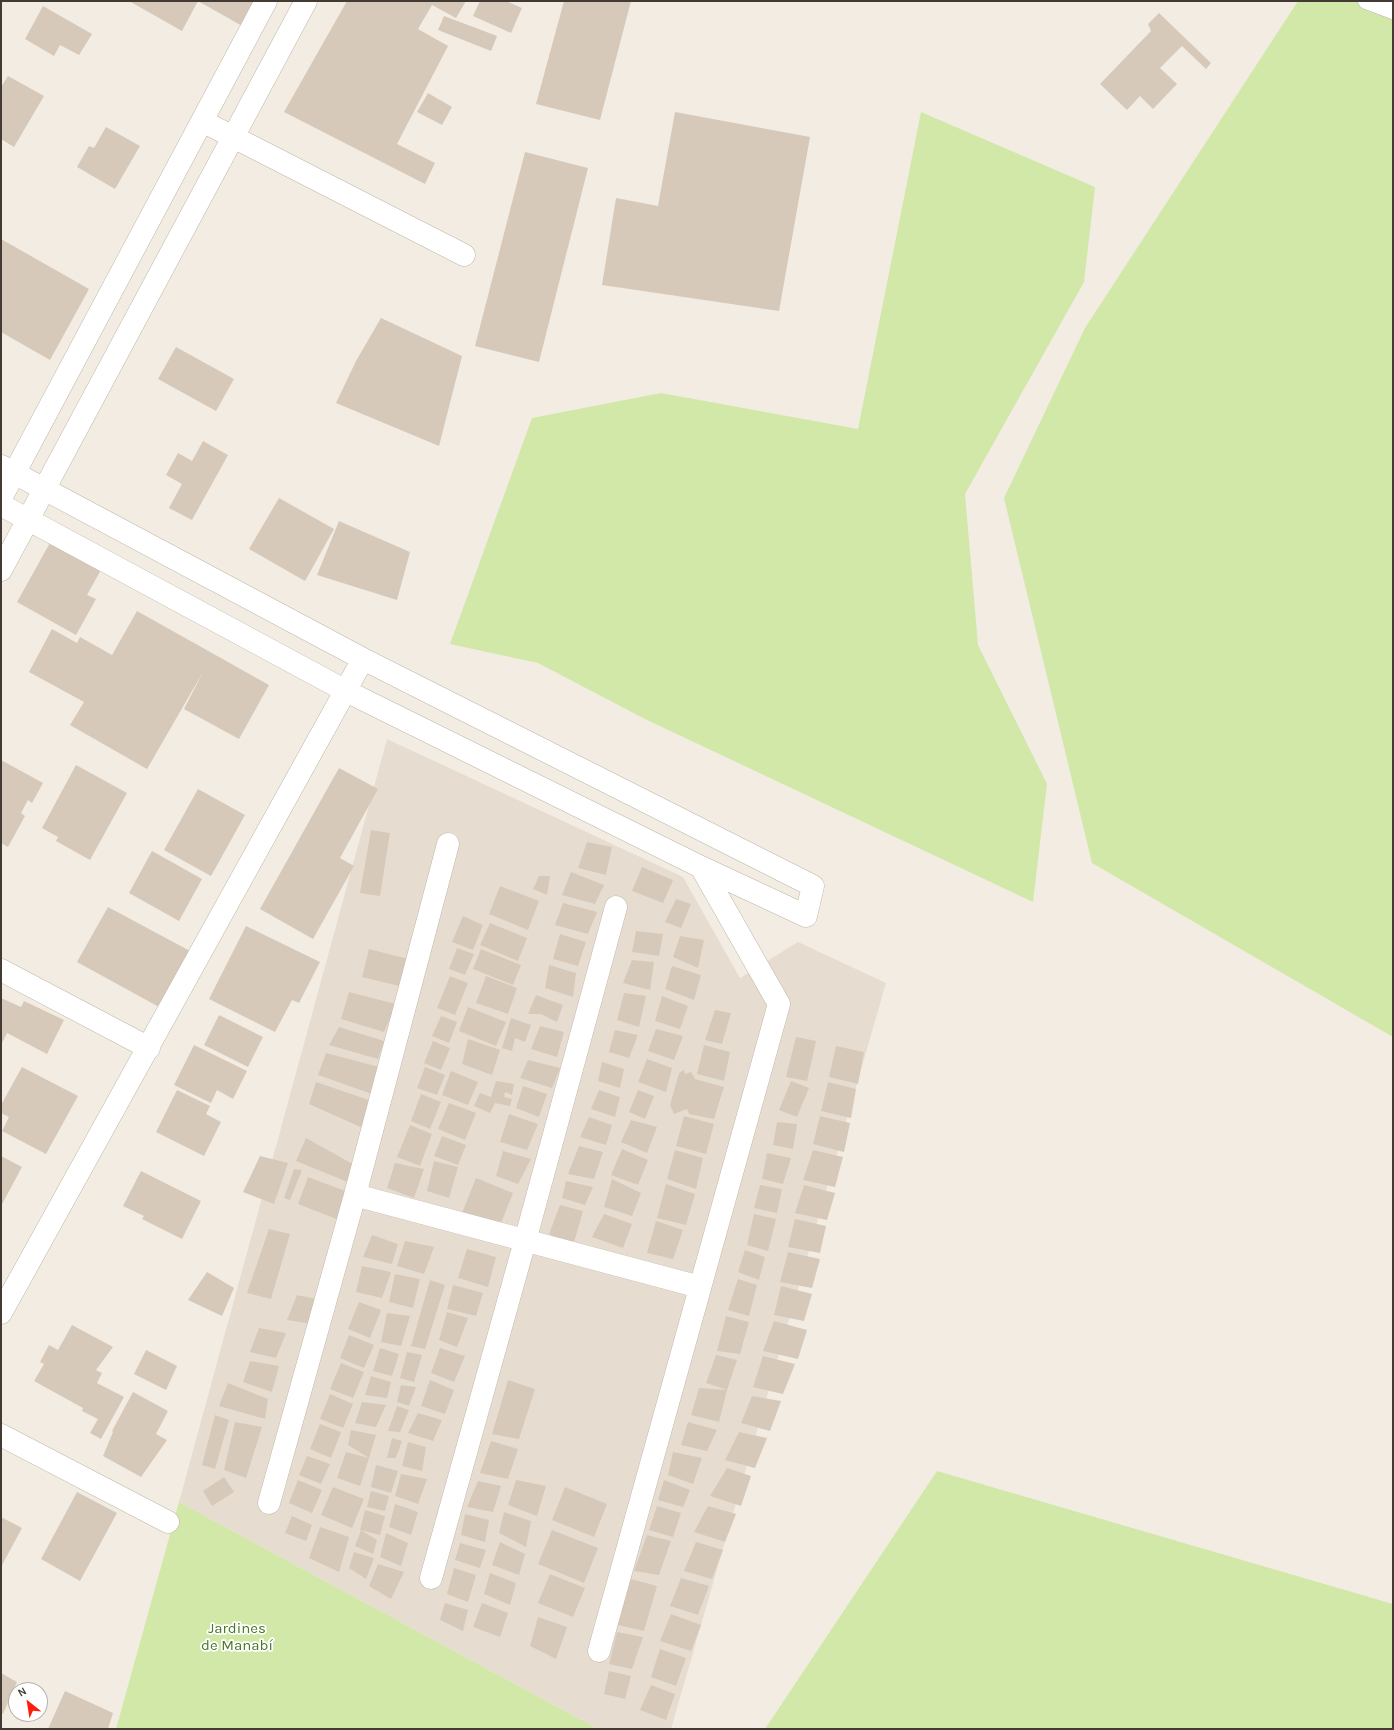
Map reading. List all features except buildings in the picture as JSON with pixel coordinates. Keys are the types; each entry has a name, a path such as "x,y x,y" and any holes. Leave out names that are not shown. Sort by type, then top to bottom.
{"street":[{"path":"1,498 8,469 202,121 266,1"},
{"path":"1,570 306,1"},
{"path":"202,121 234,136 464,255"},
{"path":"1,505 346,690 701,867 806,916 813,886 363,659 8,469"},
{"path":"1,1313 363,659"},
{"path":"269,1503 355,1195 448,844"},
{"path":"599,1651 779,1004 701,867"},
{"path":"431,1578 616,906"},
{"path":"1,970 148,1048"},
{"path":"355,1195 700,1287"},
{"path":"1,1435 168,1522"}],"lane":[{"path":"1366,1 1393,11"}],"shaded area":[{"path":"387,739 683,877 740,978 798,942 886,983 671,1729 598,1729 179,1502"}],"green space":[{"path":"1298,1 1356,1 1393,13 1393,1037 1092,863 1004,498 1085,328"},
{"path":"921,112 1095,187 1084,282 965,494 978,645 1047,784 1033,902 645,719 538,663 450,644 532,418 661,393 858,429"},
{"path":"937,1471 1393,1604 1393,1729 765,1729"},
{"name":"Jardines de Manabí","path":"179,1502 598,1729 116,1729"}]}
